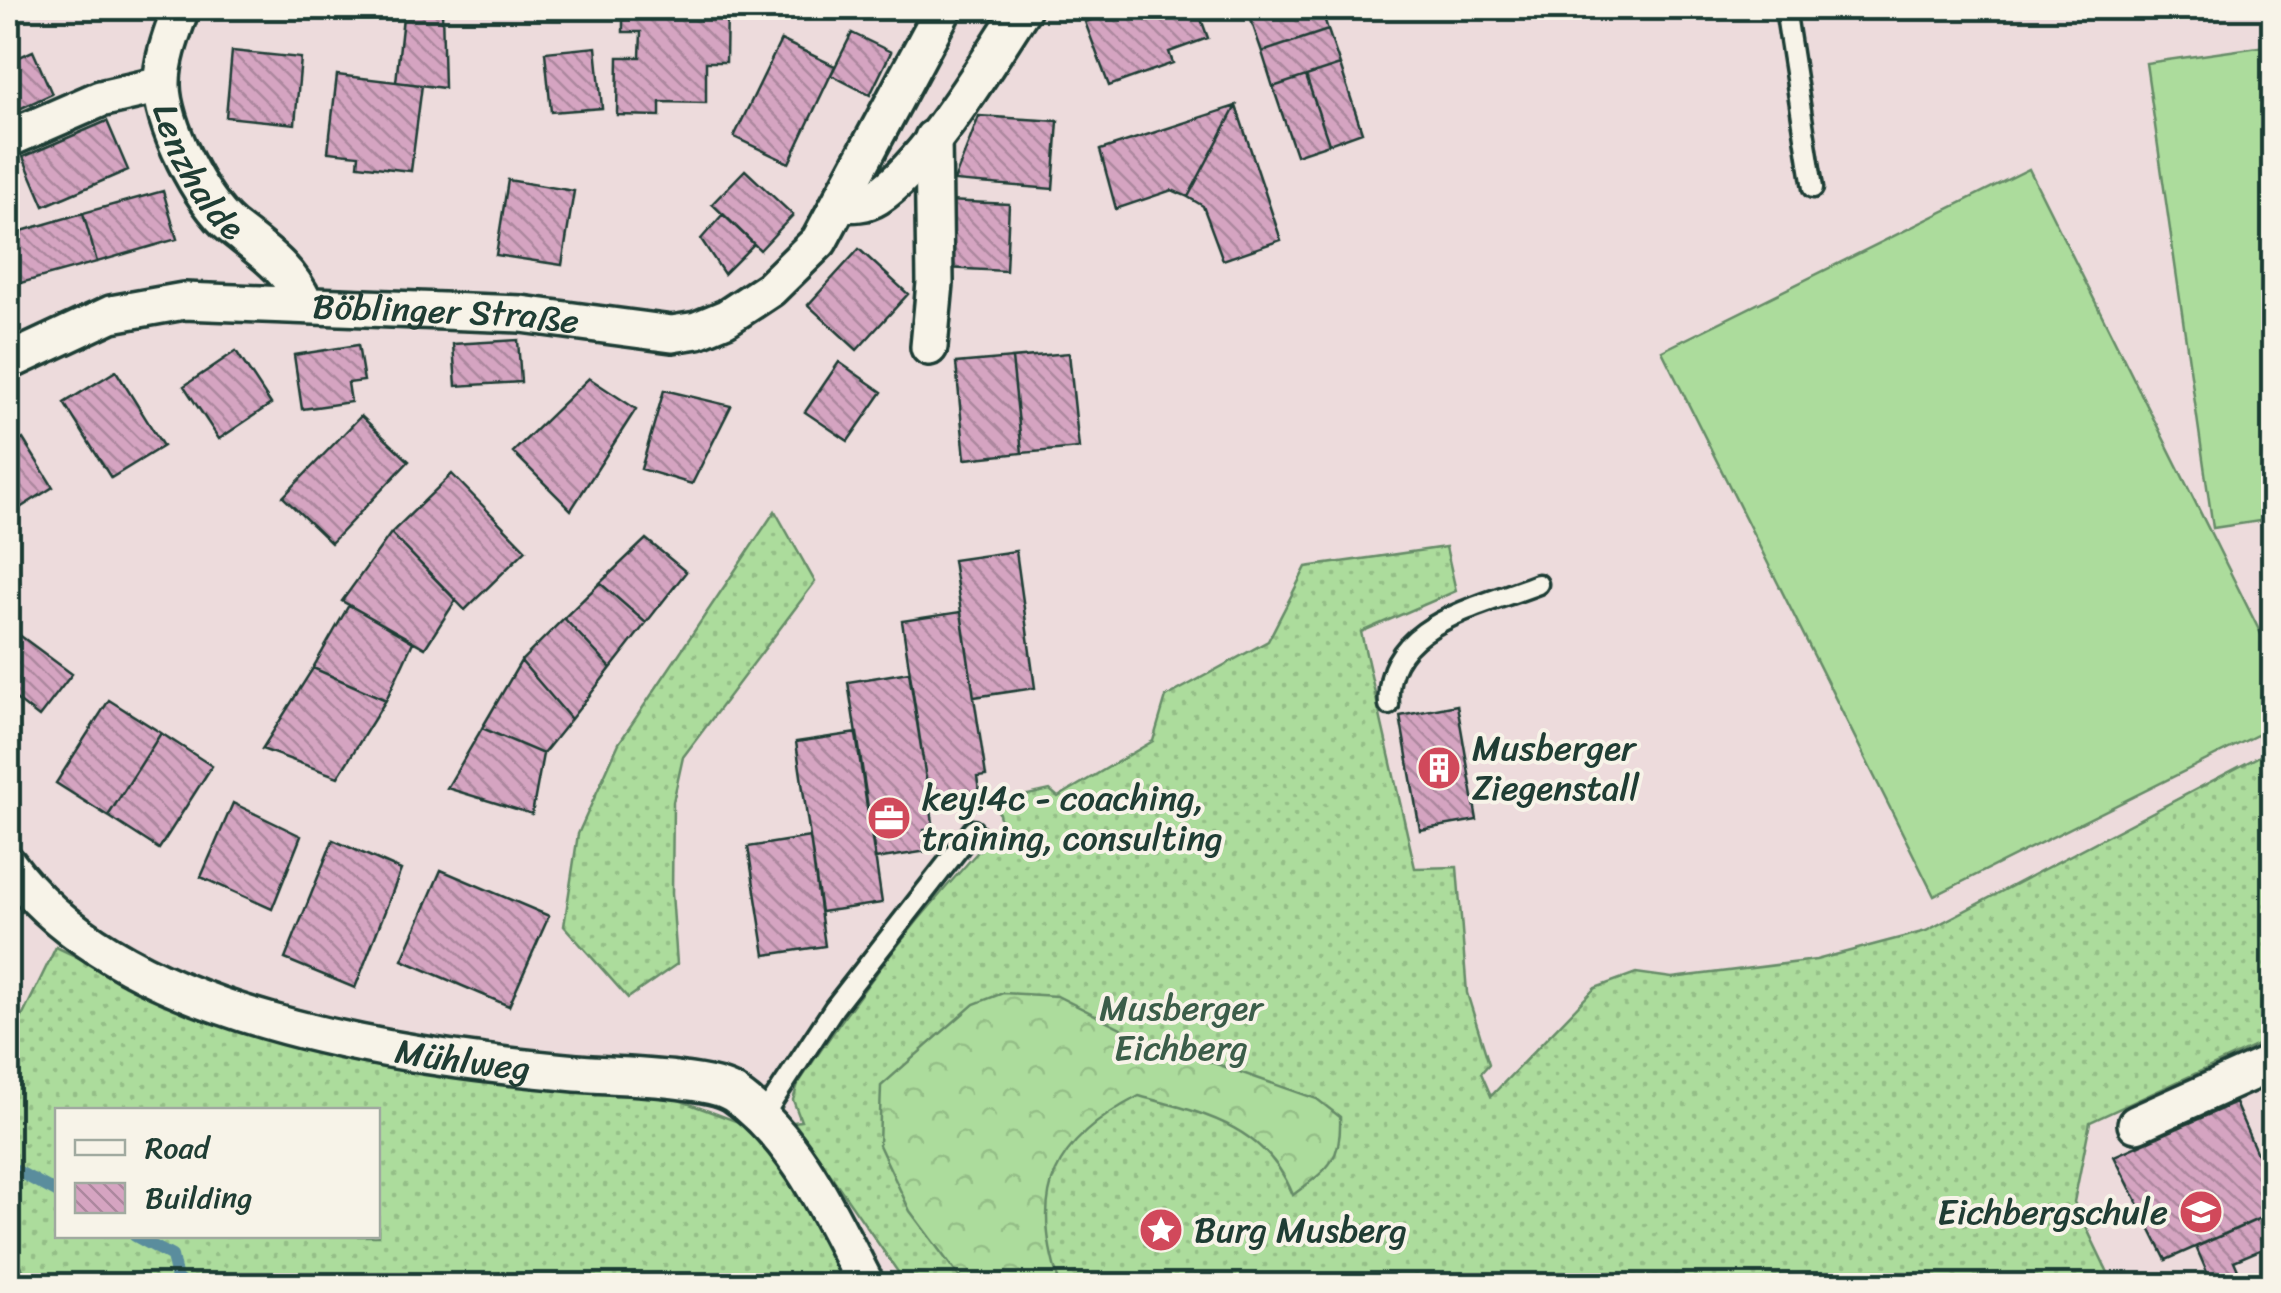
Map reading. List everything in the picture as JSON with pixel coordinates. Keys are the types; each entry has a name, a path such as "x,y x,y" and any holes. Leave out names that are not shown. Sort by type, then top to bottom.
{"street":[{"name":"Lenzhalde","path":"180,8 162,85 170,124 204,193 229,224 286,269 306,304"},
{"name":"Böblinger Straße","path":"8,362 111,314 148,304 184,301 521,314 672,334 697,330 741,308 804,260 840,203 944,8"},
{"path":"840,203 875,198 933,138 1023,8"},
{"path":"8,139 100,99 162,85"},
{"path":"929,347 935,284 933,138"},
{"name":"Mühlweg","path":"8,864 33,897 91,946 170,984 270,1021 428,1055 683,1082 732,1093 761,1119 812,1182 867,1286"},
{"path":"2136,1124 2274,1062"}],"lane":[{"path":"1785,8 1813,188"},
{"path":"1389,706 1386,680 1408,643 1429,629 1538,584"},
{"path":"761,1119 834,1008 973,830"}],"green space":[{"path":"2273,45 2273,519 2213,528 2146,63"},
{"path":"2029,169 2273,658 2273,727 1934,896 1662,351"},
{"path":"775,511 815,582 683,757 673,802 672,893 677,964 628,998 564,926 578,834 619,743"},
{"name":"Musberger Eichberg","path":"1446,547 1456,591 1361,632 1415,868 1457,867 1467,993 1489,1064 1481,1073 1491,1096 1595,988 1636,973 1672,978 1816,960 1926,931 2273,749 2273,1038 2090,1122 2074,1202 2114,1285 907,1285 794,1122 801,1121 793,1100 798,1084 870,982 945,888 1002,826 996,802 1050,790 1058,797 1153,741 1166,697 1268,641 1306,567"},
{"path":"56,947 182,1006 374,1064 668,1096 752,1127 798,1171 859,1285 30,1285 8,1237 8,1046"},
{"path":"1003,993 1057,996 1139,1037 1317,1099 1340,1117 1335,1155 1323,1171 1293,1195 1267,1153 1249,1138 1209,1117 1139,1096 1086,1131 1068,1150 1056,1172 1047,1222 1060,1285 960,1285 963,1282 910,1211 879,1145 881,1086 974,1004"}],"building":[{"path":"404,8 442,9 444,88 396,82"},
{"path":"623,8 727,8 726,62 706,62 706,103 660,102 660,116 617,115 618,57 640,57 641,32 623,32"},
{"path":"1126,8 1197,8 1208,38 1169,52 1173,63 1109,86 1085,22"},
{"path":"1279,8 1321,8 1328,30 1262,52 1250,17"},
{"path":"1328,30 1340,65 1273,87 1262,52"},
{"path":"852,33 891,52 870,95 831,75"},
{"path":"781,40 835,66 789,163 734,137"},
{"path":"596,47 602,108 551,112 545,52"},
{"path":"33,51 52,94 8,114 8,62"},
{"path":"232,51 301,58 295,124 226,117"},
{"path":"1340,65 1362,132 1329,144 1306,76"},
{"path":"337,75 422,85 411,171 358,165 359,155 328,152"},
{"path":"1306,76 1329,144 1296,155 1273,87"},
{"path":"1236,106 1281,240 1223,260 1203,206 1188,197"},
{"path":"1236,106 1188,197 1172,190 1116,209 1100,150"},
{"path":"979,116 1058,121 1053,189 954,181"},
{"path":"107,121 128,170 44,206 23,157"},
{"path":"745,170 793,215 760,250 712,204"},
{"path":"508,180 574,191 562,265 496,255"},
{"path":"163,191 177,239 97,262 83,213"},
{"path":"948,201 1009,204 1006,271 945,268"},
{"path":"83,213 97,262 17,284 8,235"},
{"path":"723,214 754,244 724,274 701,239"},
{"path":"859,249 908,294 857,350 808,305"},
{"path":"518,340 521,382 456,386 453,344"},
{"path":"358,345 364,381 348,383 351,402 302,409 294,355"},
{"path":"236,351 271,404 219,439 184,386"},
{"path":"1069,353 1079,448 1022,453 1012,358"},
{"path":"1012,358 1022,453 965,459 956,363"},
{"path":"839,362 882,392 848,441 805,412"},
{"path":"116,371 163,446 111,478 64,403"},
{"path":"589,378 636,409 571,510 513,452"},
{"path":"664,390 731,406 692,484 641,469"},
{"path":"361,416 409,461 331,543 283,497"},
{"path":"23,439 53,487 12,513 8,506 8,449"},
{"path":"452,474 526,550 465,610 391,533"},
{"path":"391,533 456,600 425,648 342,601"},
{"path":"646,539 686,572 646,623 600,583"},
{"path":"1016,551 1035,688 974,697 953,560"},
{"path":"600,583 646,623 611,668 564,618"},
{"path":"349,605 413,642 386,700 313,668"},
{"path":"961,612 986,776 977,777 979,791 929,799 902,621"},
{"path":"564,618 611,668 571,719 521,661"},
{"path":"14,631 72,674 39,717 8,693 8,639"},
{"path":"521,661 571,719 543,754 482,728"},
{"path":"313,668 386,700 338,777 262,749"},
{"path":"909,672 934,829 924,830 928,851 875,859 848,682"},
{"path":"109,700 161,733 108,816 56,783"},
{"name":"Musberger Ziegenstall","path":"1457,705 1477,820 1420,830 1400,716"},
{"path":"482,728 543,754 532,814 447,788"},
{"path":"161,733 212,766 159,849 108,816"},
{"path":"857,733 882,903 821,912 796,742"},
{"path":"233,803 301,836 272,909 201,877"},
{"path":"810,837 825,946 765,955 748,847"},
{"path":"333,840 401,870 355,988 285,959"},
{"path":"441,870 549,916 509,1006 402,960"},
{"path":"2235,1103 2261,1163 2258,1165 2274,1200 2274,1212 2166,1260 2114,1156"},
{"path":"2274,1212 2274,1244 2234,1261 2245,1286 2213,1286 2196,1247"}],"waterway":[{"path":"8,1166 55,1191"},
{"path":"139,1238 172,1256 177,1279 186,1286"}],"place":[{"name":"Musberger Ziegenstall","path":"1439,768"},
{"name":"key!4c - coaching, training, consulting","path":"889,818"},
{"name":"Eichbergschule","path":"2201,1212"},
{"name":"Burg Musberg","path":"1161,1230"}]}
